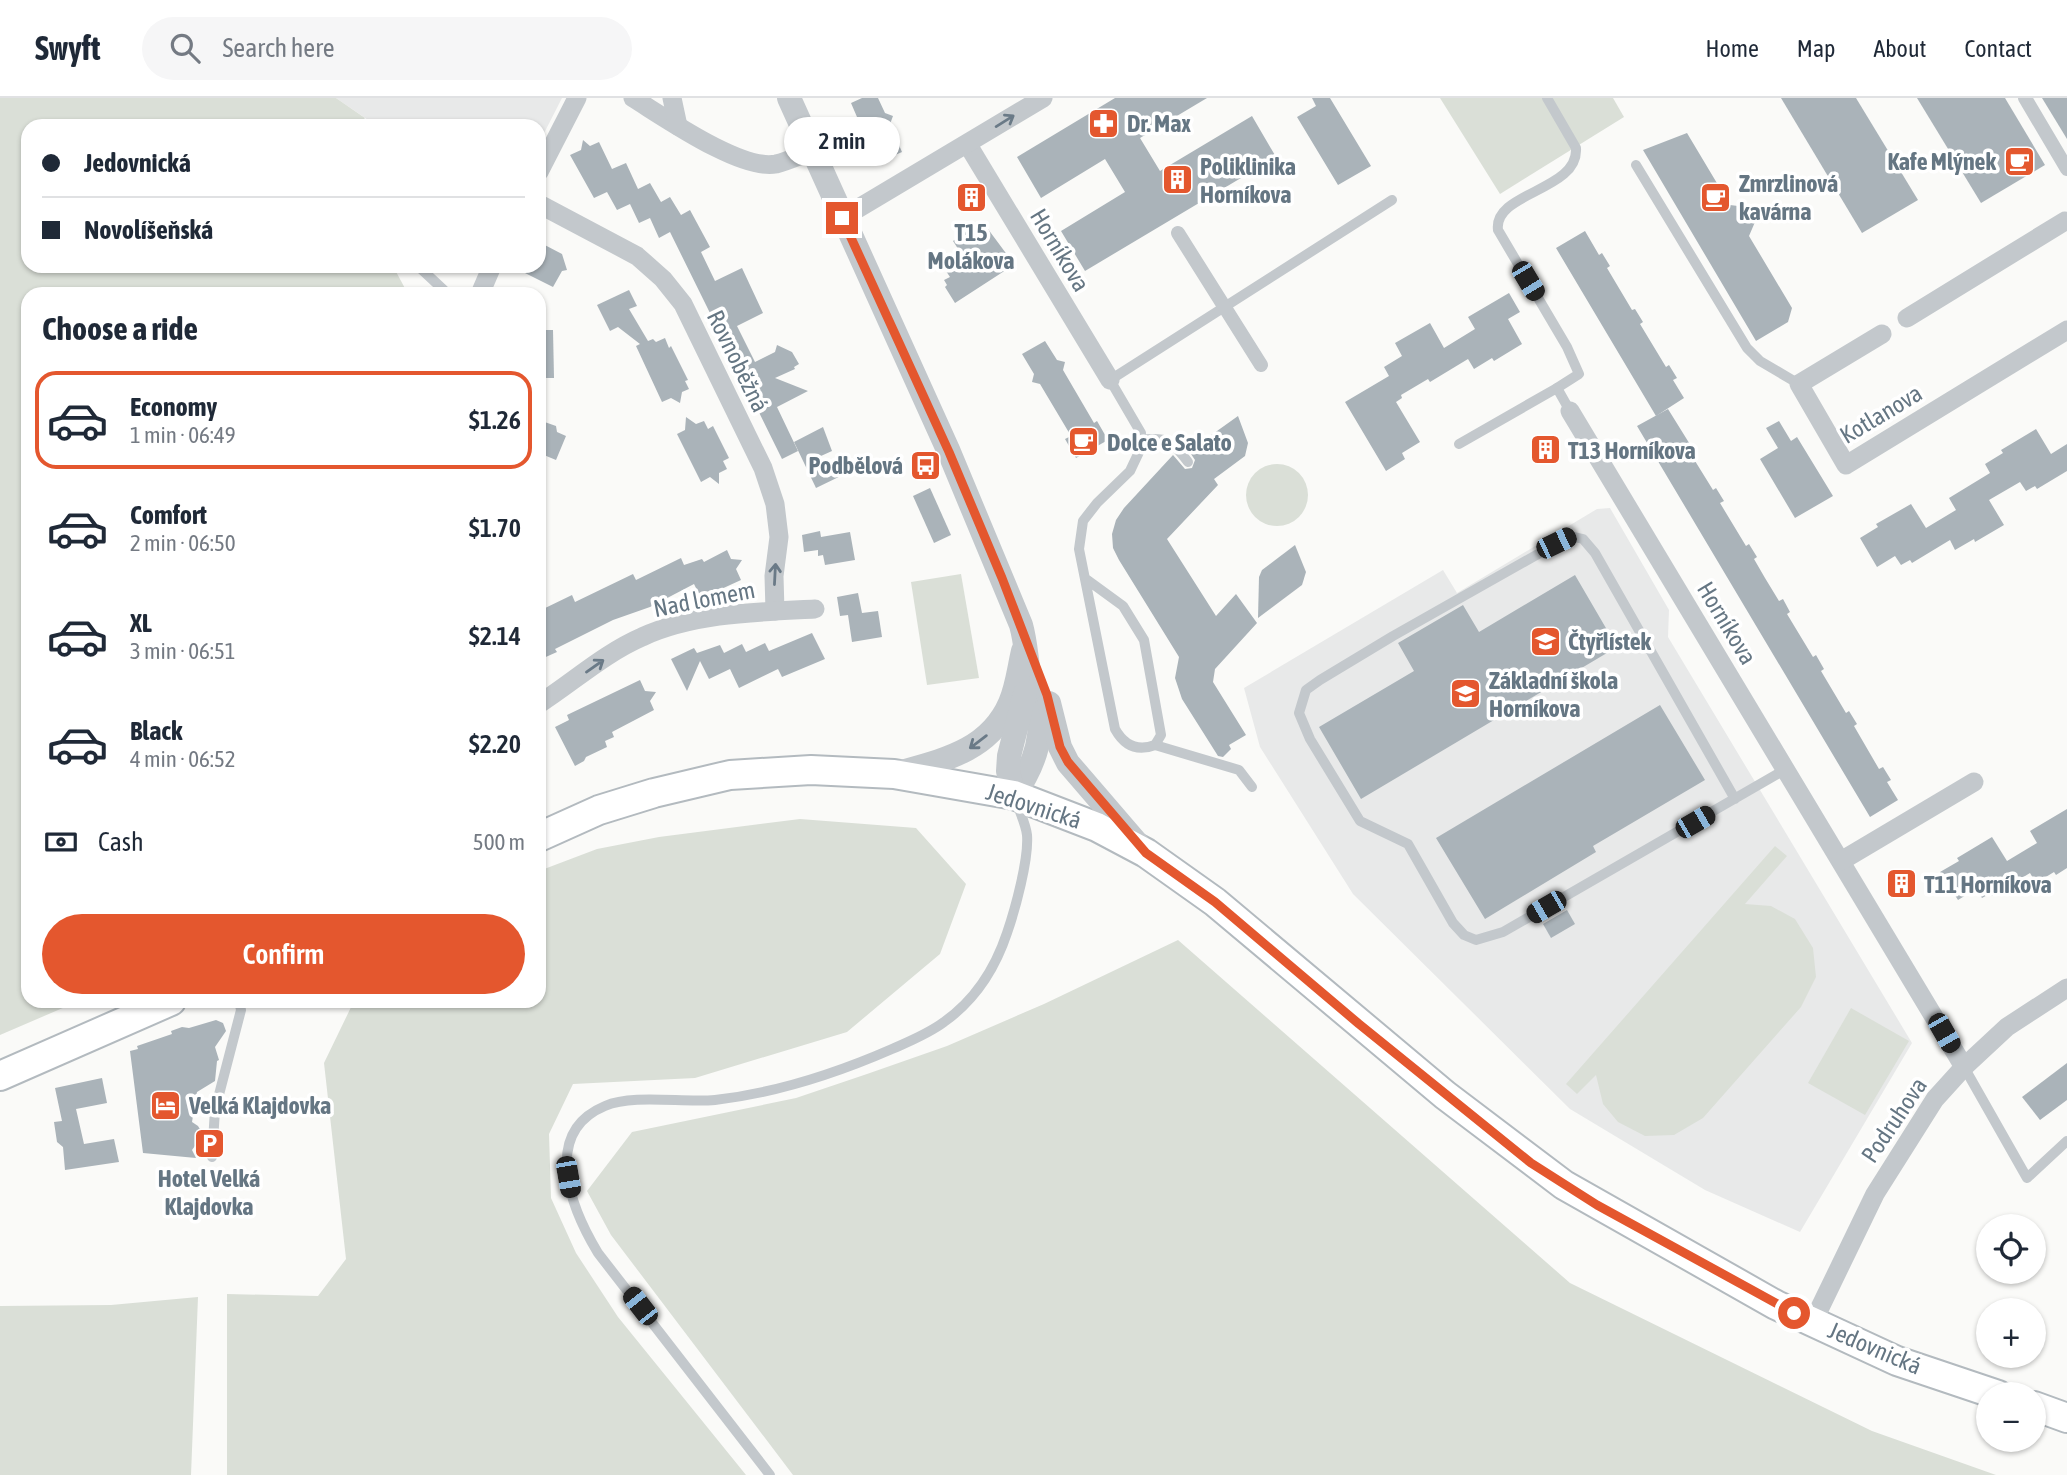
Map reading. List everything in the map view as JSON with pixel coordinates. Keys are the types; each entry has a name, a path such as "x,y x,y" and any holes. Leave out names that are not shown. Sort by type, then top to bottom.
{"main road":[{"name":"Jedovnická","path":"546,834 599,810 654,793 730,775 811,770 894,774 1014,795 1097,827 1146,853 1215,902 1359,1024 1531,1163 1597,1205 1776,1305 1897,1361 1976,1388"},
{"path":"0,1076 155,1008"},
{"path":"2046,1410 2067,1418"}],"street":[{"path":"546,158 577,98"},
{"path":"633,98 678,126 748,161 776,164 812,151"},
{"path":"671,98 678,126"},
{"path":"789,98 949,452 1002,578 1047,695 1060,747 1068,762 1146,853"},
{"path":"842,218 968,145 1042,98"},
{"path":"2025,98 2067,169"},
{"name":"Horníkova","path":"968,145 1110,380"},
{"name":"Rovnoběžná","path":"546,208 637,256 663,279 683,304 763,468 775,504 779,537 774,576 775,611"},
{"path":"1907,318 2065,221"},
{"path":"1178,233 1261,365"},
{"name":"Kotlanova","path":"1799,384 1846,465 2067,330"},
{"path":"1799,384 1882,334"},
{"name":"Horníkova","path":"1570,411 1964,1067"},
{"name":"Nad lomem","path":"546,699 620,648 642,636 680,623 775,611 815,609"},
{"path":"1014,795 1029,774 1038,751 1037,695 1025,640"},
{"path":"894,774 961,754 982,741 1000,723 1011,701 1025,640"},
{"path":"1841,861 1974,782"},
{"name":"Podruhova","path":"1813,1322 1875,1194 1936,1099 1964,1067 2007,1027 2067,988"}],"lane":[{"path":"1459,444 1579,374 1567,347 1498,230 1497,223 1506,209 1568,171 1577,156 1576,148 1547,98"},
{"path":"1636,165 1747,348 1760,361 1799,384"},
{"path":"1086,579 1123,606 1144,640 1161,735 1155,745 1145,749 1122,742 1115,729 1105,690 1079,549 1083,521 1097,503 1130,471 1139,452 1141,433 1110,380 1392,200"},
{"path":"426,273 440,287"},
{"path":"1558,388 1570,411"},
{"path":"1140,440 1167,439 1188,462"},
{"path":"1735,799 1595,552 1583,539 1570,536 1393,636 1306,690 1299,713 1310,738 1360,821 1408,844 1453,923 1464,936 1476,940 1503,932 1735,799 1786,769"},
{"path":"1155,745 1239,770 1252,788"},
{"path":"770,1475 598,1253 582,1226 572,1199 568,1177 568,1146 585,1118 605,1106 629,1102 714,1100 760,1092 862,1062 926,1034 944,1023 969,1000 991,971 1010,926 1027,834 1014,795"},
{"path":"212,1157 215,1110 241,1008"},
{"path":"1964,1067 2027,1178 2067,1141"}],"shaded area":[{"path":"0,98 336,98 365,118 21,119 21,273 397,273 404,287 21,287 21,1008 63,1008 0,1035"},
{"path":"336,98 562,98 546,129 546,119 367,119"},
{"path":"1440,98 1613,98 1624,117 1500,194"},
{"path":"1277,464 1299,473 1308,495 1299,517 1277,526 1255,517 1246,495 1255,473"},
{"name":"Základní škola Horníkova","path":"1610,508 1669,610 1668,637 1912,1043 1800,1232 1705,1190 1570,1109 1353,894 1260,747 1244,688 1443,570 1457,593 1597,509"},
{"path":"961,574 979,678 927,685 911,582"},
{"path":"800,819 916,828 966,884 940,954 847,1032 695,1078 573,1084 549,1134 551,1198 576,1253 618,1317 746,1475 227,1475 227,1294 318,1296 346,1259 324,1063 351,1008 546,1008 546,868 597,849 659,837"},
{"path":"1775,846 1787,856 1745,904 1771,906 1795,919 1813,948 1816,977 1801,1007 1703,1118 1674,1135 1645,1136 1618,1122 1603,1104 1596,1075 1577,1094 1566,1084"},
{"path":"1178,940 1570,1283 1872,1431 1996,1475 793,1475 611,1235 587,1191 632,1132 796,1098 947,1046 1044,1004"},
{"path":"1851,1008 1909,1041 1865,1115 1808,1083"},
{"path":"198,1297 191,1475 0,1475 0,1306 111,1305"}],"building":[{"path":"862,98 878,98 885,113 893,116 890,124 902,152 877,163 865,135 857,132 860,124 851,103"},
{"name":"Poliklinika Horníkova","path":"1115,98 1207,98 1140,138 1160,171 1252,116 1276,157 1085,271 1061,231 1125,192 1105,159 1041,198 1017,157"},
{"path":"1312,98 1330,98 1371,166 1338,185 1297,117 1316,106"},
{"path":"1781,98 1856,98 1918,200 1862,233"},
{"path":"1917,98 2005,98 2045,165 1981,203"},
{"path":"2042,98 2067,98 2067,139"},
{"path":"1687,133 1730,205 1746,207 1752,213 1755,222 1749,236 1792,308 1788,322 1756,341 1643,150"},
{"path":"583,140 590,146 599,142 612,169 626,163 638,189 650,183 661,202 670,197 681,215 690,210 710,247 701,252 715,281 742,268 763,313 737,326 755,362 775,352 777,345 792,352 799,364 795,369 775,378 808,391 777,407 798,451 782,459 670,232 659,238 650,218 639,223 630,204 617,210 607,192 594,198 570,155 581,150"},
{"path":"982,221 1011,260 1009,268 955,303 945,287 947,285 944,280 950,277 944,268 962,255 953,241"},
{"path":"1585,231 1599,255 1602,253 1610,266 1607,268 1632,310 1635,309 1643,322 1640,324 1666,367 1669,365 1677,378 1673,380 1684,398 1656,416 1556,248"},
{"path":"546,246 562,254 567,270 562,271 553,287 525,273 546,273"},
{"path":"629,290 637,306 629,309 648,341 653,339 656,342 665,338 688,380 685,381 689,389 682,392 680,403 671,398 662,402 636,346 640,344 618,327 610,331 597,305"},
{"path":"1509,293 1520,312 1508,319 1522,344 1494,361 1492,358 1474,369 1468,359 1430,382 1428,379 1401,395 1402,398 1396,402 1420,442 1402,453 1405,459 1386,471 1345,402 1389,376 1384,367 1402,356 1395,343 1430,323 1444,348 1475,329 1468,317"},
{"path":"546,330 553,330 554,378 546,378"},
{"path":"1045,341 1057,360 1065,362 1063,370 1094,423 1097,421 1108,440 1076,458 1065,439 1071,436 1040,384 1032,382 1034,374 1022,354"},
{"path":"1668,409 1691,446 1687,448 1713,490 1716,488 1724,501 1720,503 1746,546 1749,544 1757,557 1754,559 1765,578 1779,601 1783,599 1790,612 1787,614 1813,657 1816,655 1824,669 1821,671 1846,713 1849,711 1857,724 1854,726 1879,769 1883,767 1891,780 1887,782 1898,800 1870,817 1637,426"},
{"path":"1238,416 1248,443 1245,456 1214,479 1218,485 1167,539 1216,616 1236,594 1257,623 1215,669 1213,682 1246,735 1229,745 1231,749 1223,757 1218,756 1182,699 1175,678 1179,657 1119,560 1113,548 1112,534 1116,520 1124,508 1173,455 1185,469 1192,468 1195,460 1189,451"},
{"path":"686,417 696,424 704,421 708,429 713,426 729,458 723,461 727,469 719,473 719,484 710,477 701,482 677,434 685,430"},
{"path":"1779,421 1791,441 1797,437 1833,496 1795,518 1760,459 1778,448 1766,428"},
{"path":"546,422 556,426 557,432 566,436 556,460 546,456"},
{"path":"823,427 832,451 812,460 849,472 816,488 794,442"},
{"path":"2036,429 2051,454 2067,444 2067,471 2037,489 2035,486 2026,491 2020,482 1989,500 2004,525 1975,542 1974,539 1955,550 1950,540 1912,563 1910,560 1901,565 1895,556 1877,567 1860,538 1878,527 1876,524 1911,504 1926,528 1956,510 1949,498 1990,473 1985,464 2003,453 2001,450"},
{"path":"930,488 951,535 934,543 913,496"},
{"path":"820,531 821,537 850,532 855,560 825,565 823,555 818,556 818,550 804,552 802,535"},
{"path":"1295,545 1306,572 1302,585 1258,618 1259,577 1262,570"},
{"path":"727,550 731,559 742,560 736,569 741,580 700,596 694,584 650,607 613,620 555,649 557,652 546,657 546,608 572,595 575,602 633,574 636,580 681,558 684,565 702,559 704,562"},
{"path":"1575,575 1617,647 1361,799 1319,727 1414,671 1398,643 1463,605 1479,632"},
{"path":"858,593 862,613 878,611 882,637 852,642 848,615 840,616 837,597"},
{"path":"812,633 825,659 782,677 778,669 739,688 730,669 709,679 700,661 687,691 671,659 694,648 697,653 720,645 724,653 742,644 746,652 765,643 769,651"},
{"path":"640,680 645,691 656,692 650,701 654,710 612,732 614,737 605,741 607,747 586,757 575,766 555,727 569,720 567,715"},
{"path":"1660,705 1705,780 1593,846 1596,852 1485,919 1436,838"},
{"path":"2067,809 2067,868 2036,883 2030,873 1992,896 1991,893 1982,898 1976,889 1958,900 1940,872 1959,861 1957,858 1992,837 2007,861 2037,843 2030,831"},
{"path":"1567,910 1575,924 1551,938 1543,924"},
{"name":"Velká Klajdovka","path":"216,1020 223,1023 226,1031 215,1047 219,1060 215,1081 197,1092 192,1122 201,1131 200,1139 192,1150 196,1158 143,1153 130,1051 172,1034 171,1031 182,1027 189,1028"},
{"path":"2067,1063 2067,1100 2040,1120 2022,1097"},
{"path":"102,1078 107,1103 76,1109 84,1144 114,1139 119,1162 65,1170 63,1147 57,1142 54,1122 62,1121 55,1088"}],"place":[{"name":"Dr. Max","path":"1104,123"},
{"name":"Kafe Mlýnek","path":"2019,161"},
{"name":"Poliklinika Horníkova","path":"1177,180"},
{"name":"Zmrzlinová kavárna","path":"1716,197"},
{"name":"T15 Molákova","path":"971,198"},
{"name":"Dolce e Salato","path":"1084,442"},
{"name":"T13 Horníkova","path":"1545,450"},
{"name":"Podbělová","path":"926,465"},
{"name":"Čtyřlístek","path":"1545,641"},
{"name":"Základní škola Horníkova","path":"1466,694"},
{"name":"T11 Horníkova","path":"1901,884"},
{"name":"Velká Klajdovka","path":"166,1105"},
{"name":"Hotel Velká Klajdovka","path":"209,1144"}],"route":[{"path":"842,218 949,452 1015,608 1047,695 1060,747 1068,762 1146,853 1215,902 1359,1024 1531,1163 1597,1205 1794,1313"}]}
